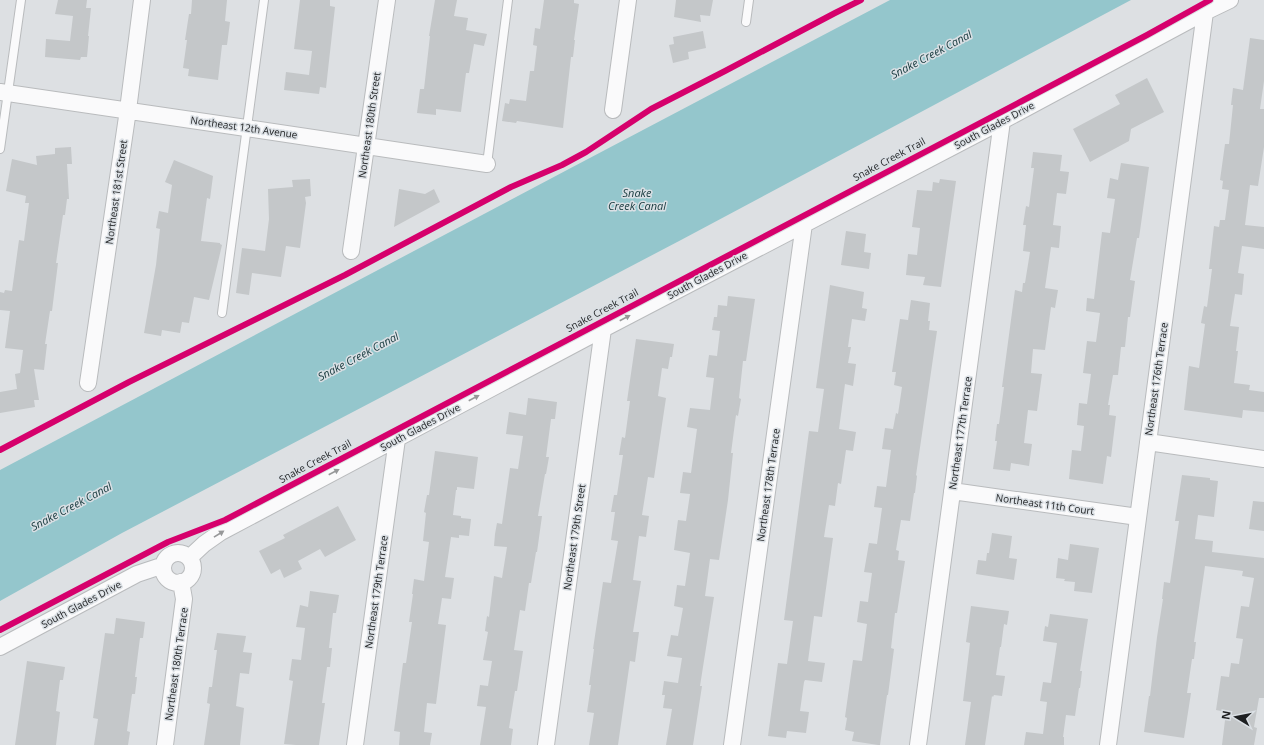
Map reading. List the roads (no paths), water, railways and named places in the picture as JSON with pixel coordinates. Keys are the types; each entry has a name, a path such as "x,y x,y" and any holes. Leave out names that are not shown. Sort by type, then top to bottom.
{"street":[{"name":"Northeast 181st Street","path":"88,383 128,110 142,0"},
{"name":"Northeast 180th Street","path":"351,251 387,0"},
{"path":"613,110 628,0"},
{"name":"South Glades Drive","path":"189,558 204,544 222,532 1230,0"},
{"name":"Northeast 176th Terrace","path":"1108,745 1205,12"},
{"name":"Northeast 12th Avenue","path":"4,93 128,110 487,164"},
{"name":"Northeast 177th Terrace","path":"918,745 1002,121"},
{"name":"Northeast 178th Terrace","path":"732,745 804,224"},
{"name":"Northeast 179th Street","path":"546,745 603,330"},
{"name":"Northeast 179th Terrace","path":"355,745 397,439"},
{"path":"1148,442 1264,459"},
{"name":"Northeast 11th Court","path":"952,491 1138,517"},
{"path":"175,553 184,554 189,558 193,566 193,571 188,579 181,582 174,582 170,580 164,572 167,559 175,553"},
{"name":"South Glades Drive","path":"0,647 137,574 158,568 164,568"},
{"name":"Northeast 180th Terrace","path":"165,745 184,600 181,582"}],"lane":[{"path":"0,149 4,93 21,0"},
{"path":"222,313 264,0"},
{"path":"487,164 508,0"},
{"path":"746,22 749,0"}],"water":[{"name":"Snake Creek Canal","path":"890,0 1131,0 681,240 122,533 0,601 0,470"}]}
